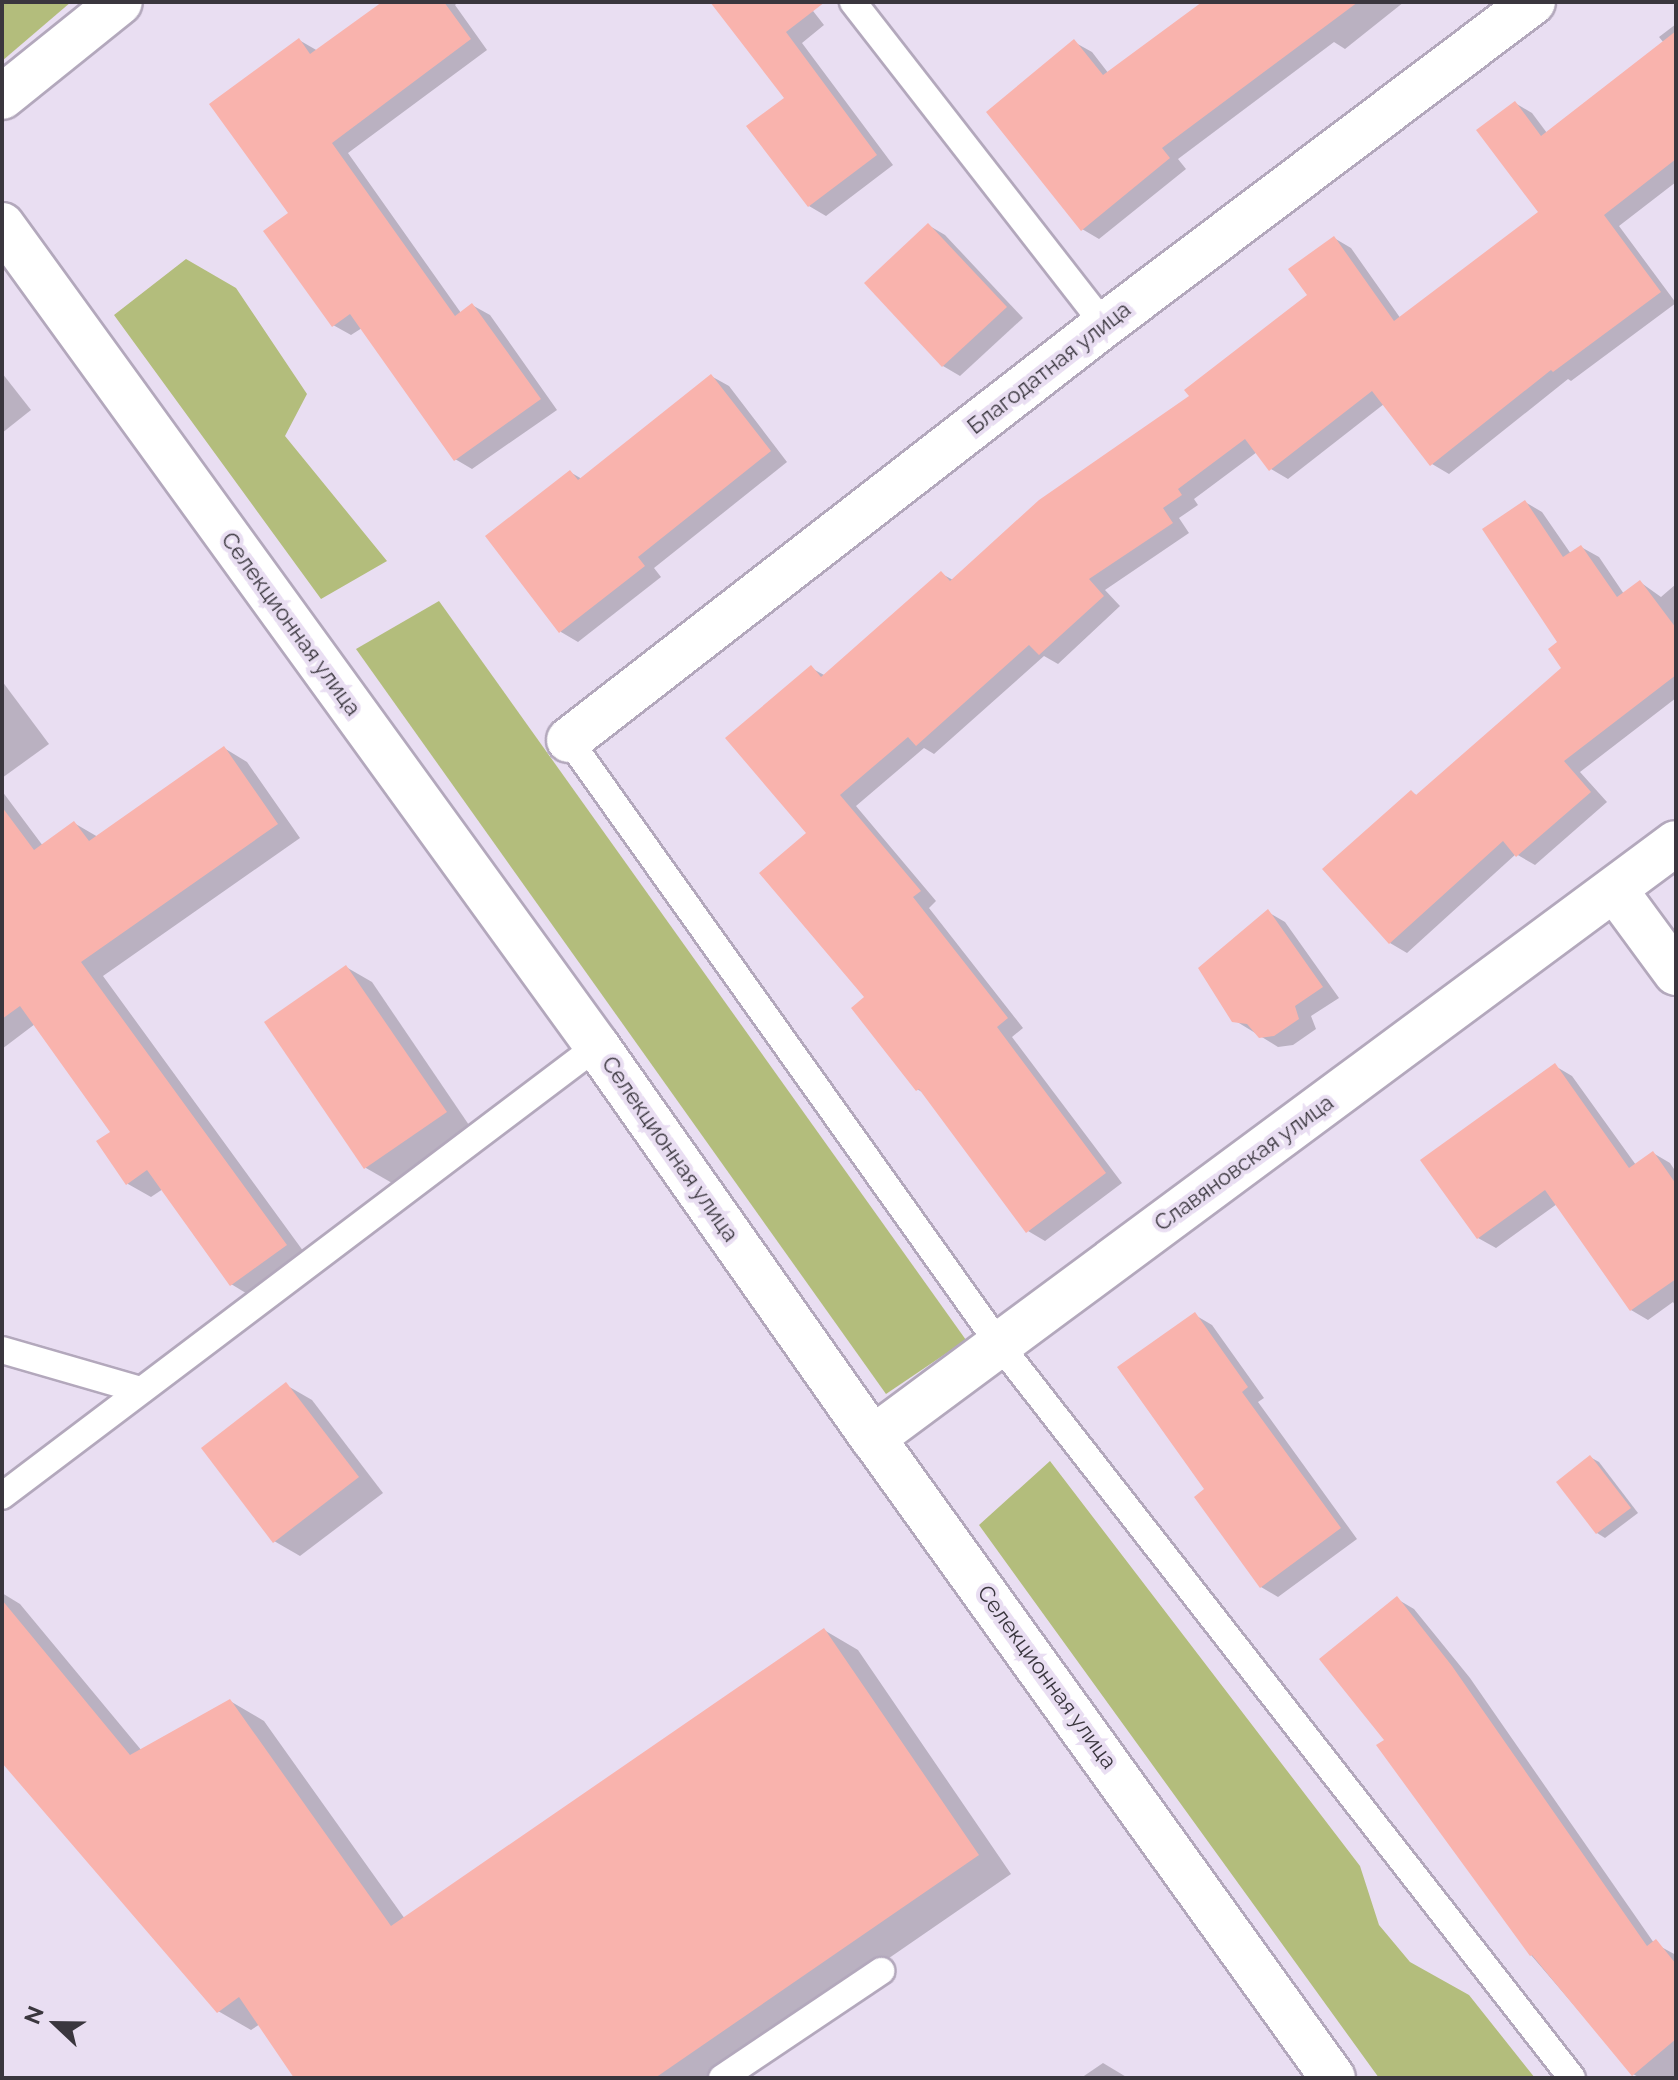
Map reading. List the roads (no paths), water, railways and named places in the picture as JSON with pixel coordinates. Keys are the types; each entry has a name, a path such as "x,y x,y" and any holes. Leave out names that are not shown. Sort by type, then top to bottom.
{"street":[{"path":"2,97 120,2"},
{"name":"Благодатная улица","path":"569,740 1104,325 1533,2"},
{"name":"Селекционная улица","path":"2,225 597,1046 873,1438 1333,2078"},
{"name":"Славяновская улица","path":"873,1438 1676,843"},
{"path":"1615,890 1676,973"}],"lane":[{"path":"853,2 1104,325"},
{"path":"569,740 999,1344 1572,2078"},
{"path":"2,1496 597,1046"},
{"path":"2,1350 141,1390"},
{"path":"722,2078 881,1971"}]}
